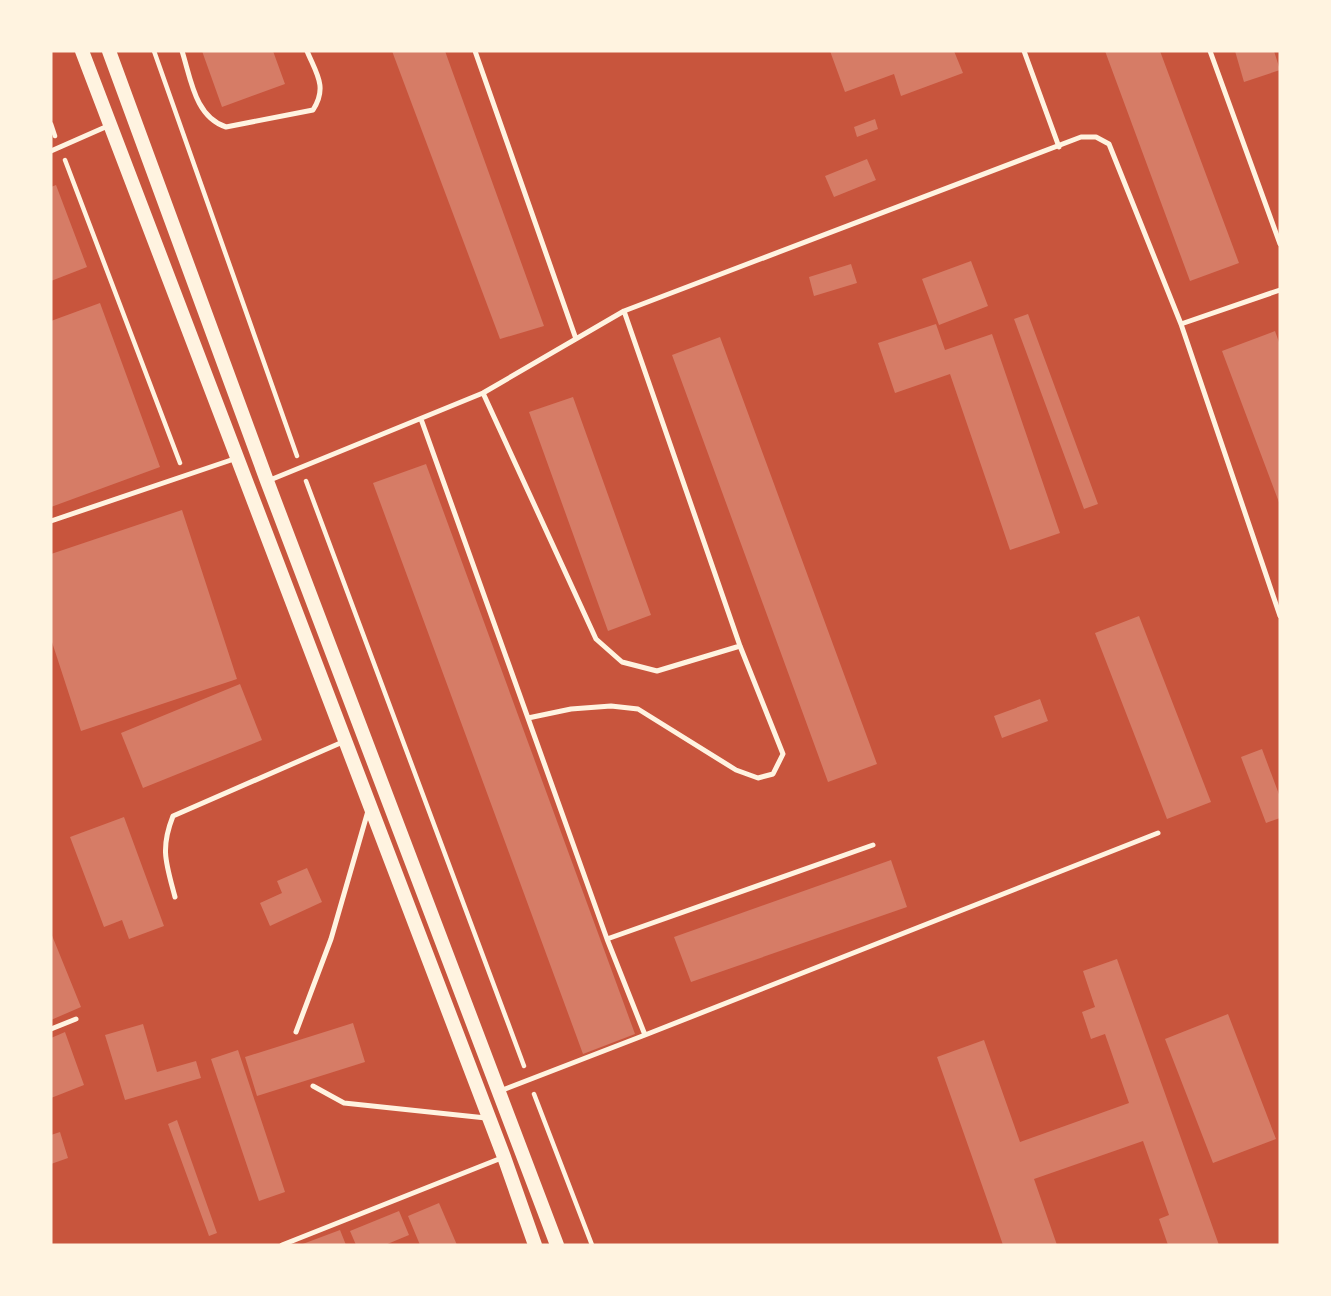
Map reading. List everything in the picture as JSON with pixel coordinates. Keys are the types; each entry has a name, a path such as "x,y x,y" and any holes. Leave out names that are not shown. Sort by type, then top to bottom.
{"main road":[{"path":"82,51 536,1245"},
{"path":"110,51 267,481 557,1245"}],"lane":[{"path":"182,51 201,109 214,123 226,127 313,110 321,88 307,51"},
{"path":"475,51 576,339"},
{"path":"1024,51 1059,147"},
{"path":"1210,51 1280,244"},
{"path":"51,151 110,125"},
{"path":"267,481 483,393 624,311 1081,137 1096,137 1110,144 1181,324 1280,616"},
{"path":"1181,324 1280,290"},
{"path":"528,718 571,709 611,706 638,709 736,770 758,778 773,774 783,754 740,646 624,311"},
{"path":"483,393 596,639 622,662 657,671 740,646"},
{"path":"421,419 607,939 645,1035"},
{"path":"51,521 237,458"},
{"path":"175,897 164,856 167,832 173,816 345,741"},
{"path":"296,1032 331,939 370,805"},
{"path":"500,1091 1157,834"},
{"path":"607,939 873,845"},
{"path":"51,1028 76,1019"},
{"path":"313,1086 344,1103 489,1118"},
{"path":"282,1245 504,1157"}],"path":[{"path":"154,51 301,467 592,1245"},
{"path":"51,124 185,475"}],"building":[{"path":"202,51 273,51 285,84 222,107"},
{"path":"392,51 445,51 544,326 500,339"},
{"path":"830,51 954,51 963,73 901,96 894,74 845,92"},
{"path":"1105,51 1160,51 1239,263 1190,281"},
{"path":"1235,51 1274,51 1280,70 1244,82"},
{"path":"875,119 878,129 857,137 854,127"},
{"path":"867,159 876,180 834,197 825,176"},
{"path":"56,185 87,267 51,281 51,187"},
{"path":"971,261 988,306 939,325 922,279"},
{"path":"851,264 857,283 814,296 809,277"},
{"path":"100,303 160,467 51,507 51,321"},
{"path":"1028,314 1098,504 1084,509 1014,319"},
{"path":"936,324 945,350 992,334 1060,533 1010,550 950,374 895,393 878,343"},
{"path":"1275,331 1280,345 1280,505 1222,351"},
{"path":"720,337 877,764 828,782 672,355"},
{"path":"573,397 651,615 608,631 529,412"},
{"path":"426,464 635,1034 583,1054 373,483"},
{"path":"182,510 237,679 81,731 51,639 51,554"},
{"path":"1139,616 1211,802 1167,819 1095,633"},
{"path":"240,684 262,740 143,788 121,733"},
{"path":"1040,699 1048,721 1002,738 994,716"},
{"path":"1262,749 1280,797 1280,818 1266,823 1241,757"},
{"path":"124,817 164,926 129,939 122,920 104,927 70,837"},
{"path":"891,860 907,907 691,982 674,937"},
{"path":"307,868 322,902 270,926 260,903 282,893 277,881"},
{"path":"51,933 81,1007 51,1020"},
{"path":"1117,959 1219,1245 1168,1245 1159,1219 1169,1215 1143,1141 1034,1179 1057,1245 1003,1245 937,1057 984,1040 1020,1142 1129,1103 1105,1034 1091,1039 1082,1012 1095,1007 1083,971"},
{"path":"1228,1014 1276,1139 1213,1163 1165,1039"},
{"path":"353,1023 365,1062 257,1096 245,1057"},
{"path":"143,1024 157,1072 196,1061 201,1078 125,1100 105,1035"},
{"path":"65,1032 84,1085 51,1098 51,1038"},
{"path":"238,1050 285,1192 259,1201 211,1059"},
{"path":"177,1120 217,1233 209,1236 168,1124"},
{"path":"60,1132 68,1158 51,1164 51,1135"},
{"path":"439,1203 457,1245 420,1245 408,1216"},
{"path":"399,1211 409,1235 385,1245 356,1245 350,1231"},
{"path":"340,1230 346,1245 300,1245"}]}
